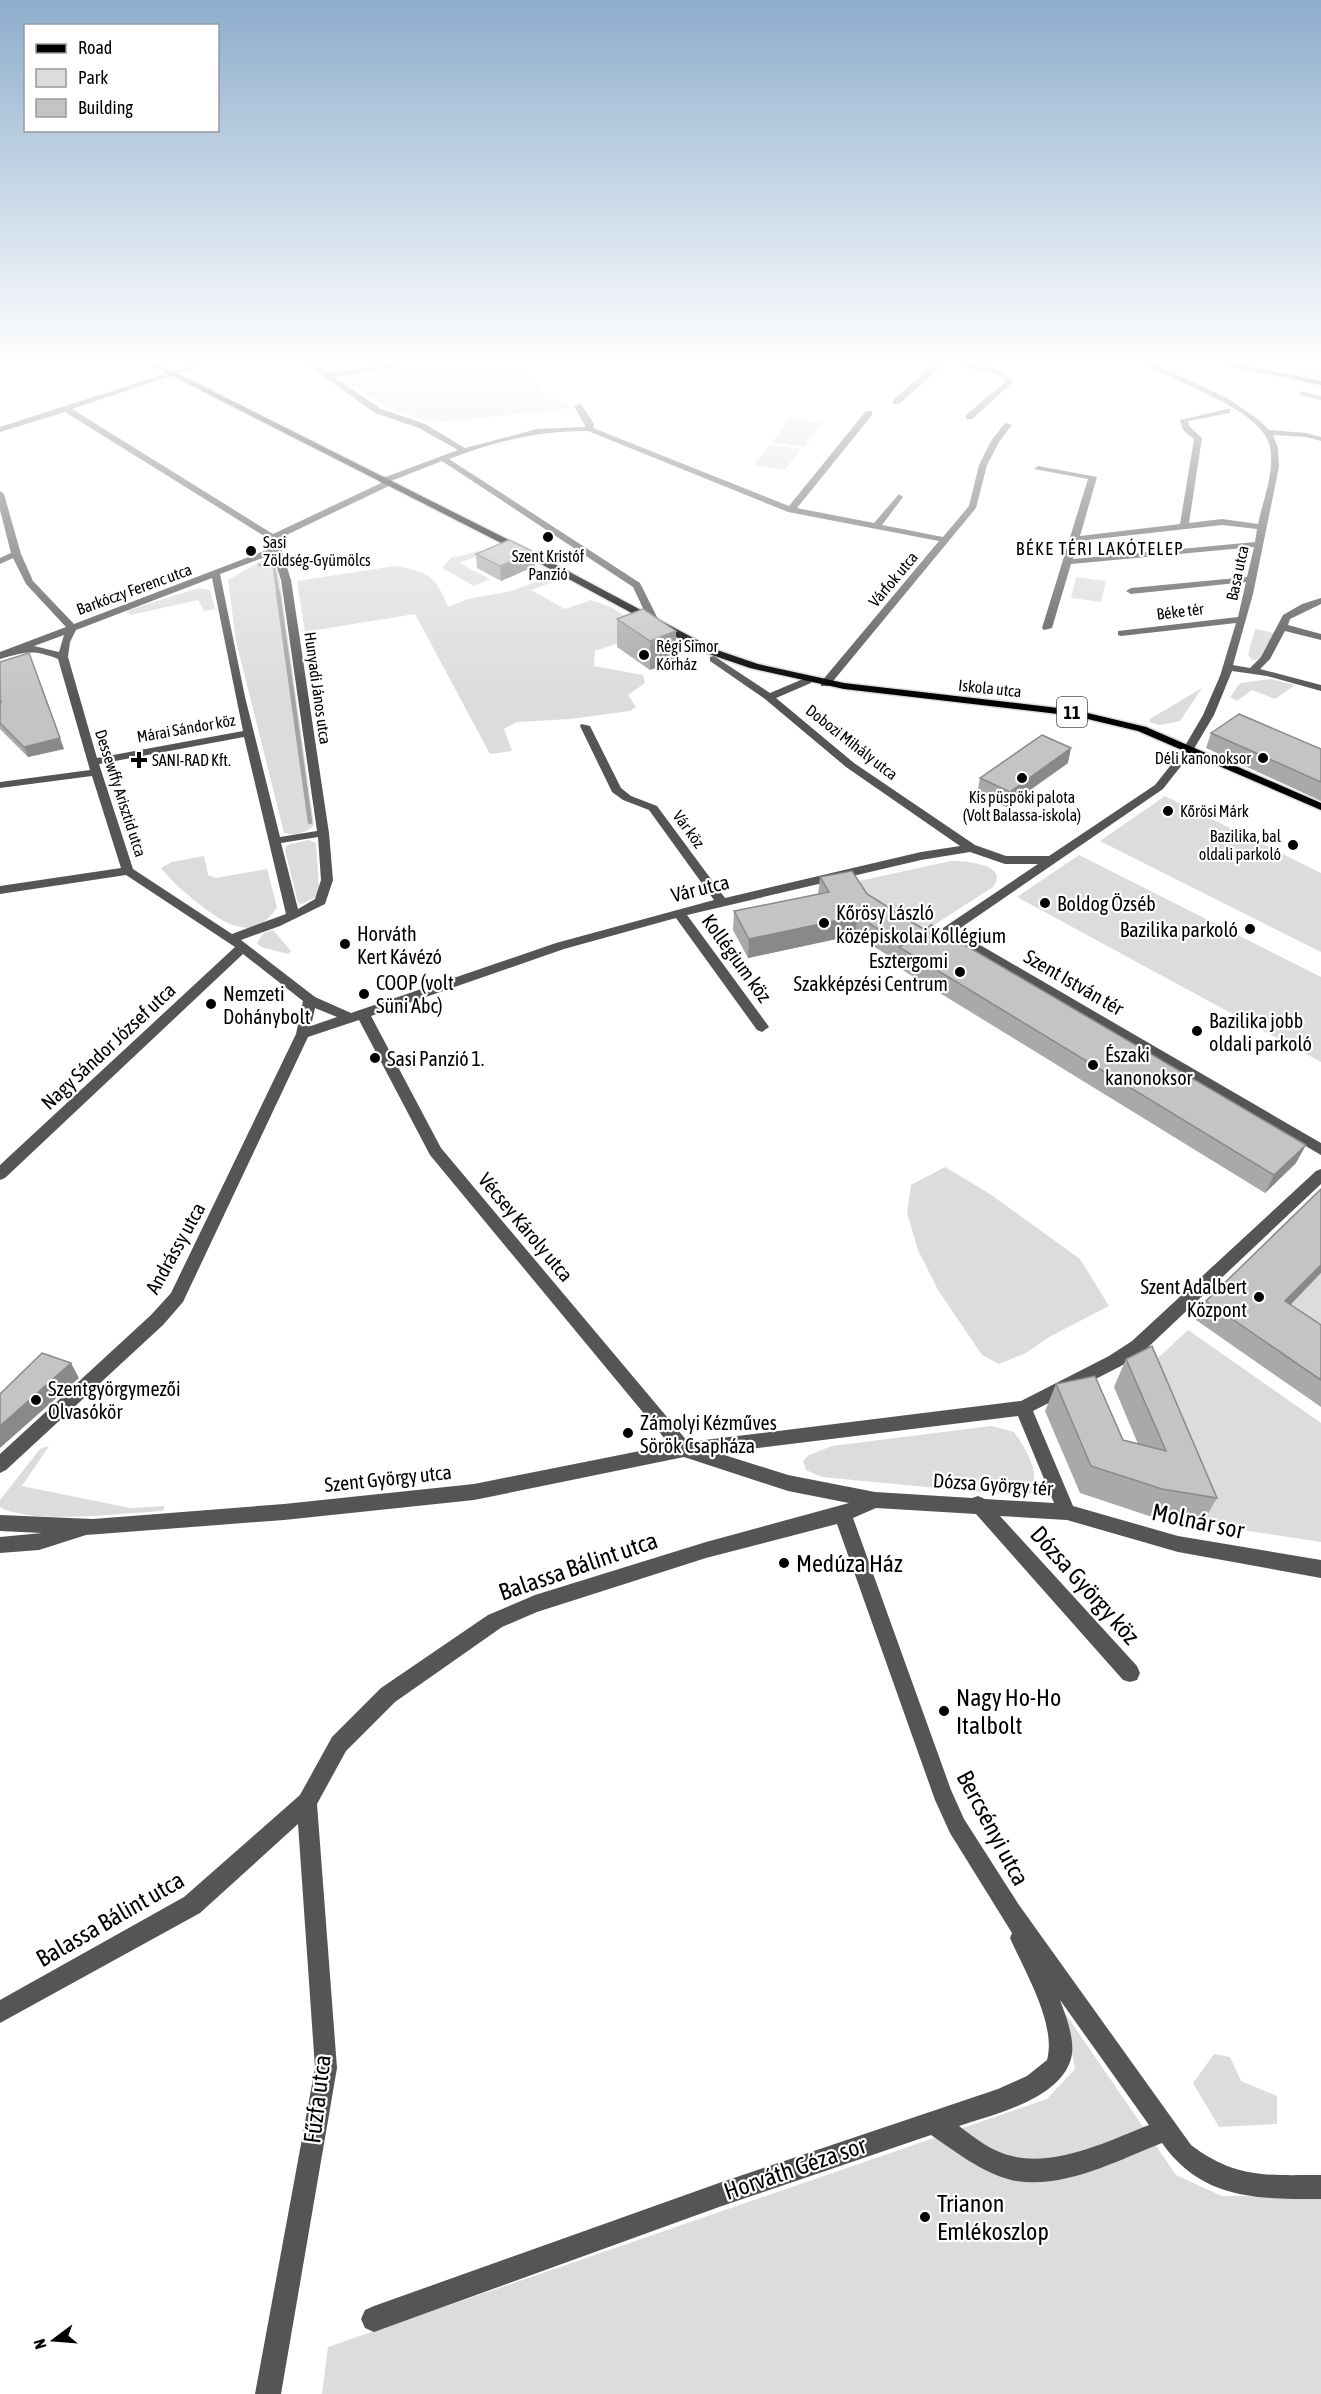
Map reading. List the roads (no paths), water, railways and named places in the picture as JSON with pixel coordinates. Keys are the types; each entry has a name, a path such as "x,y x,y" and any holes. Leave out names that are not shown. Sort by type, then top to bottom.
{"main road":[{"name":"Dobozi Mihály utca","path":"367,473 546,563 710,651 772,674 807,681"},
{"name":"Iskola utca","path":"807,681 1075,713 1142,729 1189,748"},
{"name":"11","path":"1189,748 1321,807"}],"street":[{"path":"169,473 273,537 409,473"},
{"path":"465,473 637,585 654,621"},
{"path":"698,473 791,510 946,540"},
{"path":"791,510 821,473"},
{"name":"Várfok utca","path":"825,684 973,506 981,473"},
{"path":"1047,628 1093,477 1064,473"},
{"path":"1184,526 1192,473"},
{"name":"Basa utca","path":"1189,748 1209,718 1230,669 1274,473"},
{"path":"0,494 16,554 29,582 72,628 65,642 63,657 44,650 20,649"},
{"path":"877,526 899,497"},
{"path":"1074,539 1229,522 1262,527"},
{"name":"Hunyadi János utca","path":"228,939 265,928 321,901 327,880 323,832 286,580 273,537"},
{"path":"1067,562 1250,543 1259,544"},
{"name":"Barkóczy Ferenc utca","path":"0,656 216,575 278,549"},
{"path":"0,561 16,554"},
{"path":"216,575 249,733 293,915"},
{"name":"Béke tér","path":"1131,591 1242,579 1251,580"},
{"path":"1252,671 1265,659 1286,616 1321,601"},
{"name":"Béke tér","path":"1121,633 1242,619"},
{"path":"1282,627 1321,637"},
{"name":"Dessewffy Arisztid utca","path":"63,657 128,871 243,948 310,1000 356,1016"},
{"name":"Dobozi Mihály utca","path":"714,659 769,697 850,765 970,848"},
{"path":"1230,669 1252,671 1321,688"},
{"path":"769,697 807,681"},
{"name":"Vár köz","path":"585,726 616,790 627,798 653,808 722,903"},
{"name":"Márai Sándor köz","path":"0,785 95,767 249,733"},
{"name":"Szent István tér","path":"1189,748 1172,773 1147,797 947,931 1321,1150"},
{"path":"275,841 323,832"},
{"name":"Vár utca","path":"303,1034 560,946 679,913 921,856 970,848 1005,860 1053,860"},
{"path":"1005,860 1016,870 1018,882"},
{"path":"0,890 128,871"},
{"name":"Kollégium köz","path":"679,913 762,1027"},
{"name":"Nagy Sándor József utca","path":"0,1174 243,948"},
{"name":"Andrássy utca","path":"0,1465 157,1320 177,1297 303,1034 310,1000"},
{"name":"Vécsey Károly utca","path":"356,1016 435,1151 684,1450"},
{"path":"684,1450 1023,1408 1115,1361 1138,1346 1321,1175"},
{"name":"Dózsa György tér","path":"684,1450 788,1483 875,1500 978,1504 1067,1512 1023,1408"},
{"name":"Szent György utca","path":"0,1523 93,1527 284,1512 474,1492 684,1450"},
{"path":"843,1514 875,1500"},
{"name":"Dózsa György köz","path":"978,1504 1130,1673"},
{"name":"Molnár sor","path":"1067,1512 1178,1544 1321,1569"},
{"name":"Balassa Bálint utca","path":"0,2012 192,1905 307,1802 339,1744 388,1695 495,1621 535,1604 706,1550 843,1514"},
{"name":"Bercsényi utca","path":"843,1514 942,1793 957,1826 1011,1913 1166,2130"},
{"name":"Szent György utca","path":"0,1545 39,1542 93,1527"},
{"name":"Fűzfa utca","path":"268,2394 326,2068 307,1802"},
{"name":"Horváth Géza sor","path":"374,2319 697,2201 1027,2089 1049,2078 1061,2057 1056,2022 1011,1913"},
{"path":"933,2122 983,2155 1012,2168 1039,2169 1070,2164 1166,2130 1183,2152 1202,2169 1223,2180 1253,2186 1321,2187"}],"waterway":[{"path":"259,565 274,567 278,594"},
{"path":"278,592 310,822"}],"place":[{"name":"Szent Kristóf Panzió","path":"548,537"},
{"name":"Sasi Zöldség-Gyümölcs","path":"251,551"},
{"name":"Régi Simor Kórház","path":"644,655"},
{"name":"Déli kanonoksor","path":"1263,758"},
{"name":"SANI-RAD Kft.","path":"139,760"},
{"name":"Kis püspöki palota (Volt Balassa-iskola)","path":"1022,778"},
{"name":"Kőrösi Márk","path":"1168,811"},
{"name":"Bazilika, bal oldali parkoló","path":"1293,845"},
{"name":"Boldog Özséb","path":"1045,903"},
{"name":"Kőrösy László középiskolai Kollégium","path":"824,923"},
{"name":"Bazilika parkoló","path":"1250,929"},
{"name":"Horváth Kert Kávézó","path":"345,944"},
{"name":"Esztergomi Szakképzési Centrum","path":"960,972"},
{"name":"COOP (volt Süni Abc)","path":"364,994"},
{"name":"Nemzeti Dohánybolt","path":"211,1004"},
{"name":"Bazilika jobb oldali parkoló","path":"1197,1031"},
{"name":"Sasi Panzió 1.","path":"375,1058"},
{"name":"Északi kanonoksor","path":"1093,1065"},
{"name":"Szent Adalbert Központ","path":"1259,1297"},
{"name":"Szentgyörgymezői Olvasókör","path":"36,1400"},
{"name":"Zámolyi Kézműves Sörök Csapháza","path":"628,1433"},
{"name":"Medúza Ház","path":"784,1563"},
{"name":"Nagy Ho-Ho Italbolt","path":"944,1711"},
{"name":"Trianon Emlékoszlop","path":"925,2217"}],"district":[{"name":"BÉKE TÉRI LAKÓTELEP","path":"1100,548"}]}
